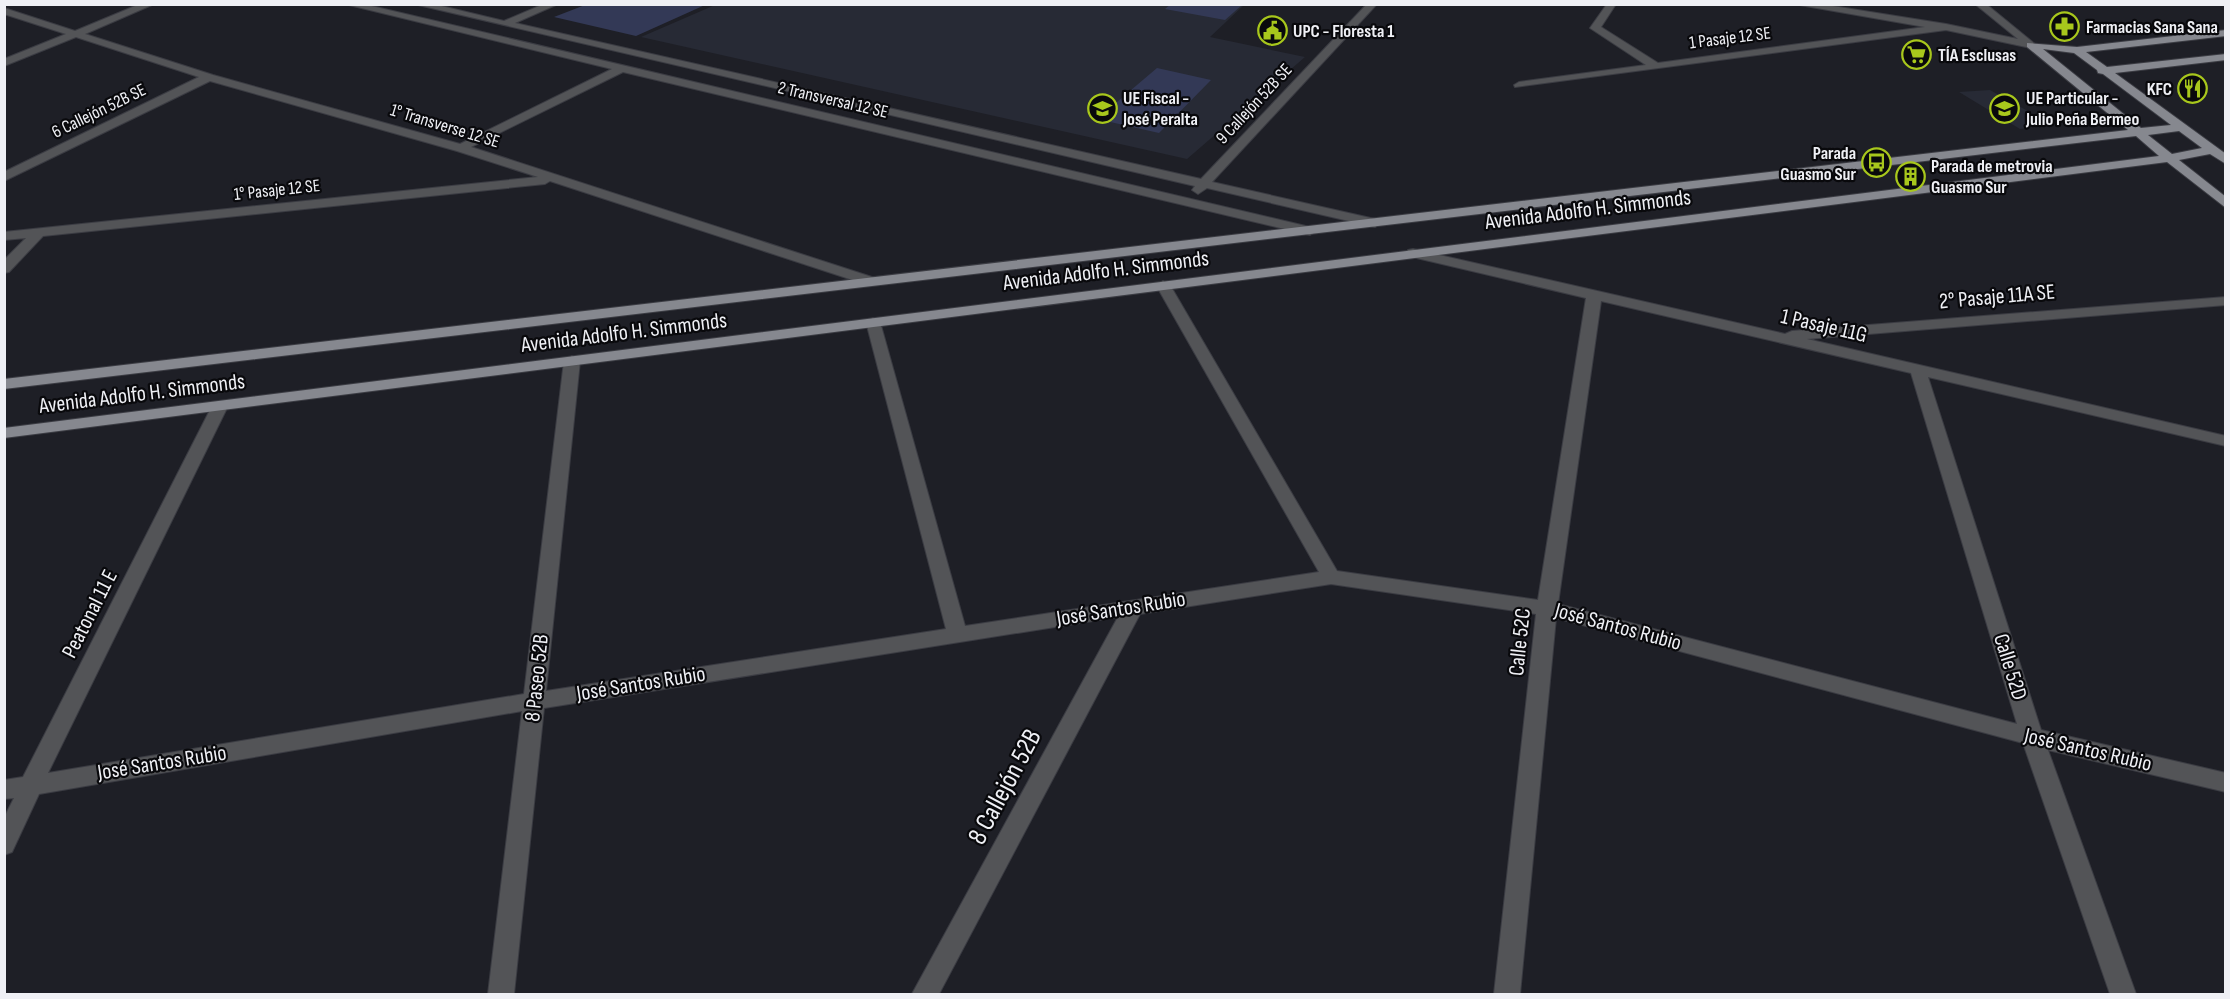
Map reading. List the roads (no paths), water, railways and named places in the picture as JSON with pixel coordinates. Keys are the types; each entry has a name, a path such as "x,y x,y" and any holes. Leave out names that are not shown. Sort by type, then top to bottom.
{"main road":[{"path":"2031,45 2077,50 2226,33"},
{"path":"2031,45 2226,204"},
{"path":"2077,50 2226,160"},
{"path":"2056,65 2106,71 2226,57"},
{"name":"Avenida Adolfo H. Simmonds","path":"4,384 1310,231 2138,130 2183,127"},
{"name":"Avenida Adolfo H. Simmonds","path":"4,433 2170,158 2213,150"}],"street":[{"path":"4,63 150,4"},
{"name":"2 Transversal 12 SE","path":"349,4 1310,231"},
{"name":"2 Transversal 12 SE","path":"418,4 1375,223"},
{"path":"505,24 554,4"},
{"name":"9 Callejón 52B SE","path":"1186,201 1373,4"},
{"path":"1612,4 1595,28 1654,65"},
{"path":"1798,4 1946,27 2031,45"},
{"path":"1979,4 2031,45"},
{"name":"1° Transverse 12 SE","path":"4,11 209,77 460,148 873,282"},
{"name":"1 Pasaje 12 SE","path":"1519,85 1946,27"},
{"path":"460,148 621,69"},
{"name":"6 Callejón 52B SE","path":"4,177 209,77"},
{"name":"1° Pasaje 12 SE","path":"4,236 553,179"},
{"path":"4,269 38,233"},
{"name":"1 Pasaje 11G","path":"1413,253 1772,338 2226,441"},
{"path":"1163,285 1331,577"},
{"name":"Calle 52C","path":"1507,994 1547,608 1594,296"},
{"name":"2° Pasaje 11A SE","path":"1772,338 2226,301"},
{"path":"873,322 957,634"},
{"name":"8 Paseo 52B","path":"501,994 572,361"},
{"name":"Calle 52D","path":"1918,370 2032,737 2123,994"},
{"name":"Peatonal 11 E","path":"4,845 31,785 220,406"},
{"name":"José Santos Rubio","path":"4,790 534,701 1331,577 1547,608 2032,737 2226,783"},
{"name":"8 Callejón 52B","path":"925,994 1134,607"}],"place":[{"name":"Farmacias Sana Sana","path":"2065,27"},
{"name":"UPC - Floresta 1","path":"1272,31"},
{"name":"TÍA Esclusas","path":"1917,55"},
{"name":"KFC","path":"2193,89"},
{"name":"UE Fiscal - José Peralta","path":"1102,108"},
{"name":"UE Particular - Julio Peña Bermeo","path":"2005,108"},
{"name":"Parada Guasmo Sur","path":"1877,163"},
{"name":"Parada de metrovia Guasmo Sur","path":"1910,176"}]}
